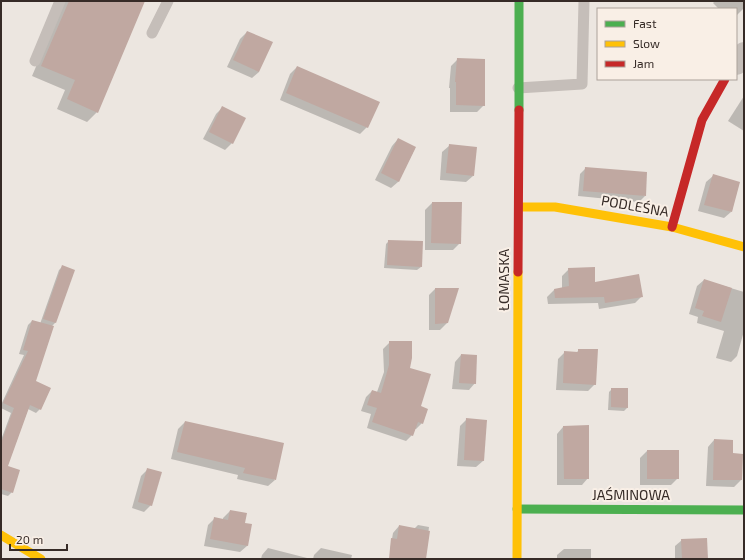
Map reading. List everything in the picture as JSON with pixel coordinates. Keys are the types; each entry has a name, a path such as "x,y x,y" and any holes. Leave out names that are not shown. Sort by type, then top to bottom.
{"street":[{"name":"ŁOMASKA","path":"517,559 519,1"},
{"path":"737,63 744,53"},
{"path":"672,227 702,120 724,80"},
{"name":"PODLEŚNA","path":"519,207 555,207 672,227 744,247"},
{"name":"JAŚMINOWA","path":"517,509 744,510"},
{"path":"1,535 42,559"}],"lane":[{"path":"35,61 60,1"},
{"path":"152,33 168,1"},
{"path":"518,88 582,84 584,1"}],"building":[{"path":"69,1 145,1 98,113 67,99 75,80 41,66"},
{"path":"247,31 273,42 259,72 233,60"},
{"path":"457,58 485,59 485,106 456,105 455,82"},
{"path":"297,66 380,102 368,128 286,93"},
{"path":"222,106 246,118 233,144 209,132"},
{"path":"398,138 416,147 399,182 381,173"},
{"path":"449,144 477,147 474,176 446,173"},
{"path":"585,167 647,172 646,196 583,191"},
{"path":"713,174 740,182 732,212 704,205"},
{"path":"432,202 462,202 461,244 431,243"},
{"path":"388,240 423,241 422,267 387,265"},
{"path":"62,265 75,270 56,323 43,319"},
{"path":"595,267 595,282 639,274 643,297 605,303 604,297 555,298 554,289 569,286 568,268"},
{"path":"704,279 732,288 721,322 702,316 704,311 695,308"},
{"path":"435,288 459,288 448,323 435,324"},
{"path":"32,320 54,326 36,381 51,388 41,410 30,405 8,466 20,470 13,493 1,489 1,443 14,408 3,403 28,351 23,350"},
{"path":"389,341 412,341 412,358 410,368 431,374 421,406 428,409 423,424 418,422 413,436 372,422 377,408 367,405 372,390 381,393 389,365"},
{"path":"578,349 598,349 596,385 563,383 564,351 578,352"},
{"path":"461,354 477,355 476,384 459,383"},
{"path":"611,388 628,388 628,408 611,407"},
{"path":"466,418 487,420 484,461 464,460"},
{"path":"185,421 284,443 276,480 243,473 245,468 177,452"},
{"path":"589,425 589,479 564,479 563,426"},
{"path":"714,439 733,440 733,453 743,454 742,480 713,480"},
{"path":"647,450 679,450 679,479 647,479"},
{"path":"147,468 162,472 152,506 138,502"},
{"path":"230,510 247,513 245,523 252,524 248,546 210,539 214,517 228,520"},
{"path":"399,525 430,531 426,559 389,559 391,538 397,539"},
{"path":"707,538 708,559 682,559 681,539"}],"traffic: fast":[{"path":"519,1 519,110"},
{"path":"517,509 744,510"}],"traffic: slow":[{"path":"519,207 555,207 672,227 744,247"},
{"path":"517,559 518,272"},
{"path":"1,535 41,559"}],"traffic: jam":[{"path":"672,227 702,120 724,80"},
{"path":"518,272 519,110"}]}
